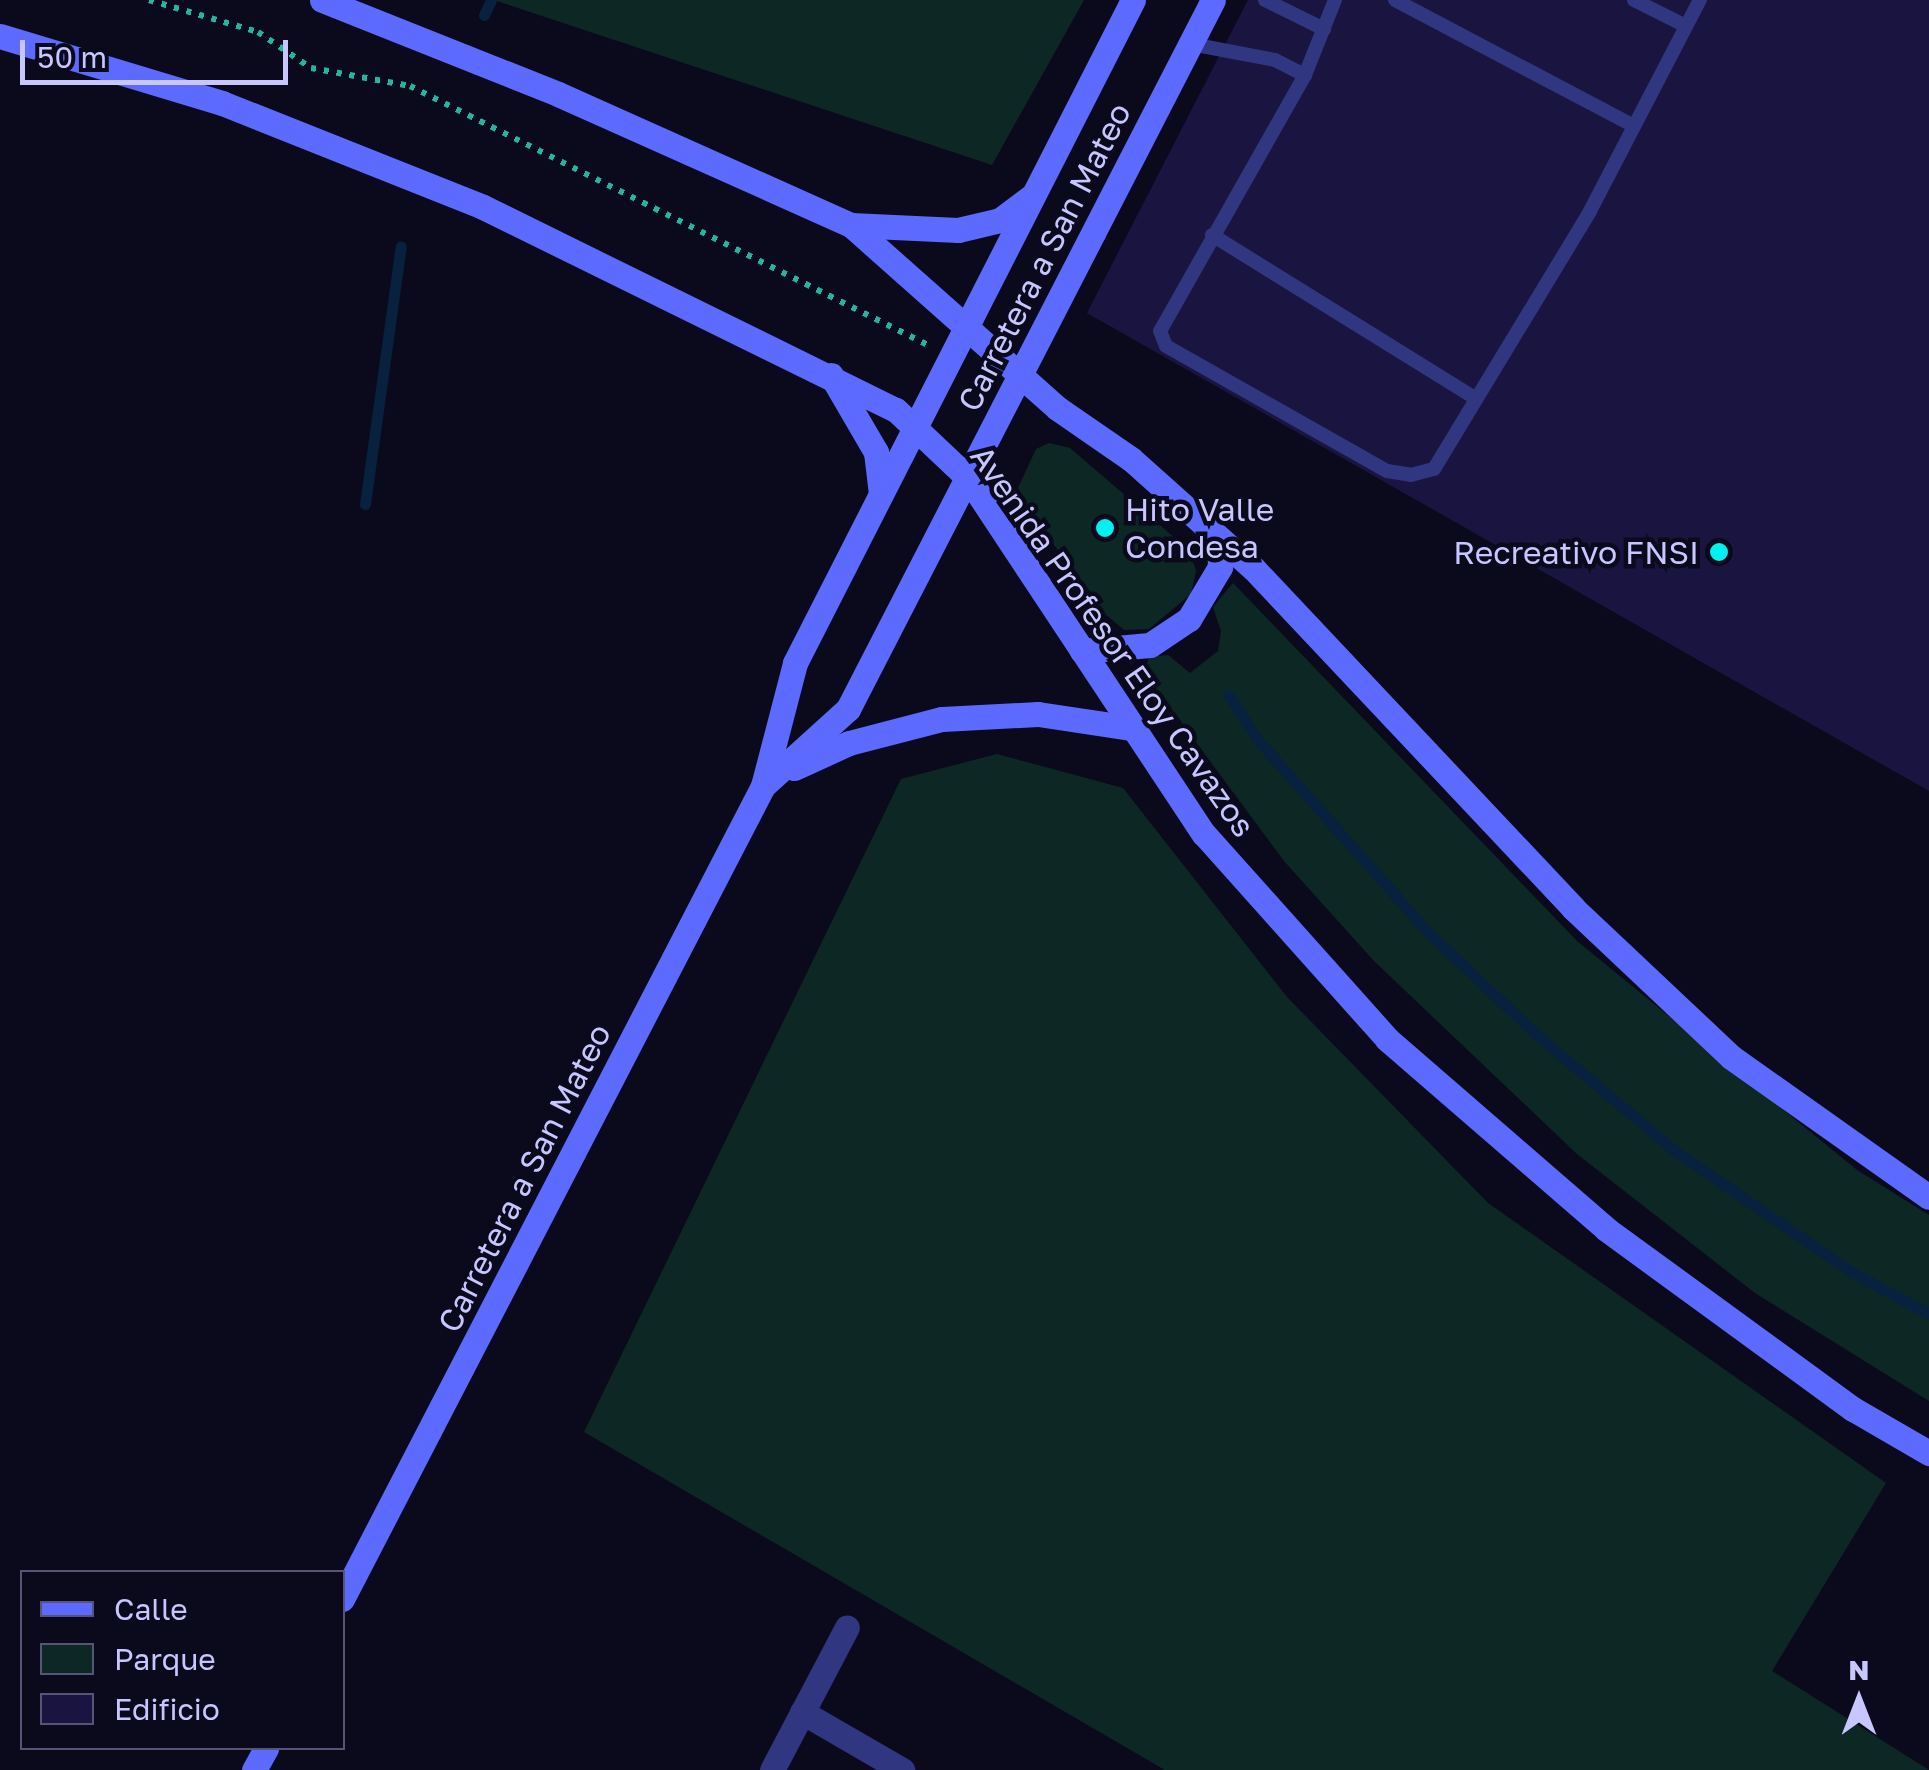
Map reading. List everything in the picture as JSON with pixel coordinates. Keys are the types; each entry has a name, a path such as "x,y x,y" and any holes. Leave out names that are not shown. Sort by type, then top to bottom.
{"main road":[{"path":"322,0 558,94 850,225 1219,538 1573,908 1731,1056 1929,1197"},
{"name":"Carretera a San Mateo","path":"345,1594 763,786 795,663 1133,0"},
{"name":"Carretera a San Mateo","path":"763,786 848,708 1213,0"},
{"name":"Avenida Profesor Eloy Cavazos","path":"0,36 222,103 483,207 896,410 968,478 1204,834 1387,1040 1606,1229 1853,1410 1929,1453"},
{"path":"850,225 958,230 1000,220 1034,194"},
{"path":"831,375 876,452 880,494"},
{"path":"1082,651 1150,645 1189,618 1220,566 1219,538"},
{"path":"763,786 849,743 942,719 1038,714 1132,728"}],"street":[{"path":"772,1770 847,1626"},
{"path":"802,1712 902,1770"}],"lane":[{"path":"1265,0 1324,29"},
{"path":"1336,0 1305,75 1161,322 1166,346 1387,471 1434,470 1634,126 1700,0"},
{"path":"1395,0 1634,126"},
{"path":"1634,0 1686,26"},
{"path":"1191,44 1275,60 1305,75"},
{"path":"1212,235 1476,399"}],"path":[{"path":"149,0 258,32 311,68 410,86 950,358"}],"green space":[{"path":"494,0 1084,0 992,165"},
{"path":"1049,443 1070,448 1190,551 1196,571 1191,594 1149,629 1124,630 1104,613 1024,504 1018,488 1036,449"},
{"path":"1233,583 1577,941 1857,1170 1929,1215 1929,1401 1755,1293 1577,1154 1374,961 1284,861 1144,672 1149,657 1168,655 1190,673 1218,651 1221,631 1213,607"},
{"path":"997,754 1123,788 1287,997 1488,1203 1886,1483 1772,1671 1929,1770 1165,1770 584,1432 901,779"}],"building":[{"name":"Recreativo FNSI","path":"1248,0 1929,0 1929,791 1087,313"}],"waterway":[{"path":"484,15 491,0"},
{"path":"365,504 401,246"},
{"path":"1229,695 1257,739 1428,932 1538,1036 1675,1151 1852,1272 1929,1314"}],"place":[{"name":"Hito Valle Condesa","path":"1105,528"},
{"name":"Recreativo FNSI","path":"1719,552"}]}
